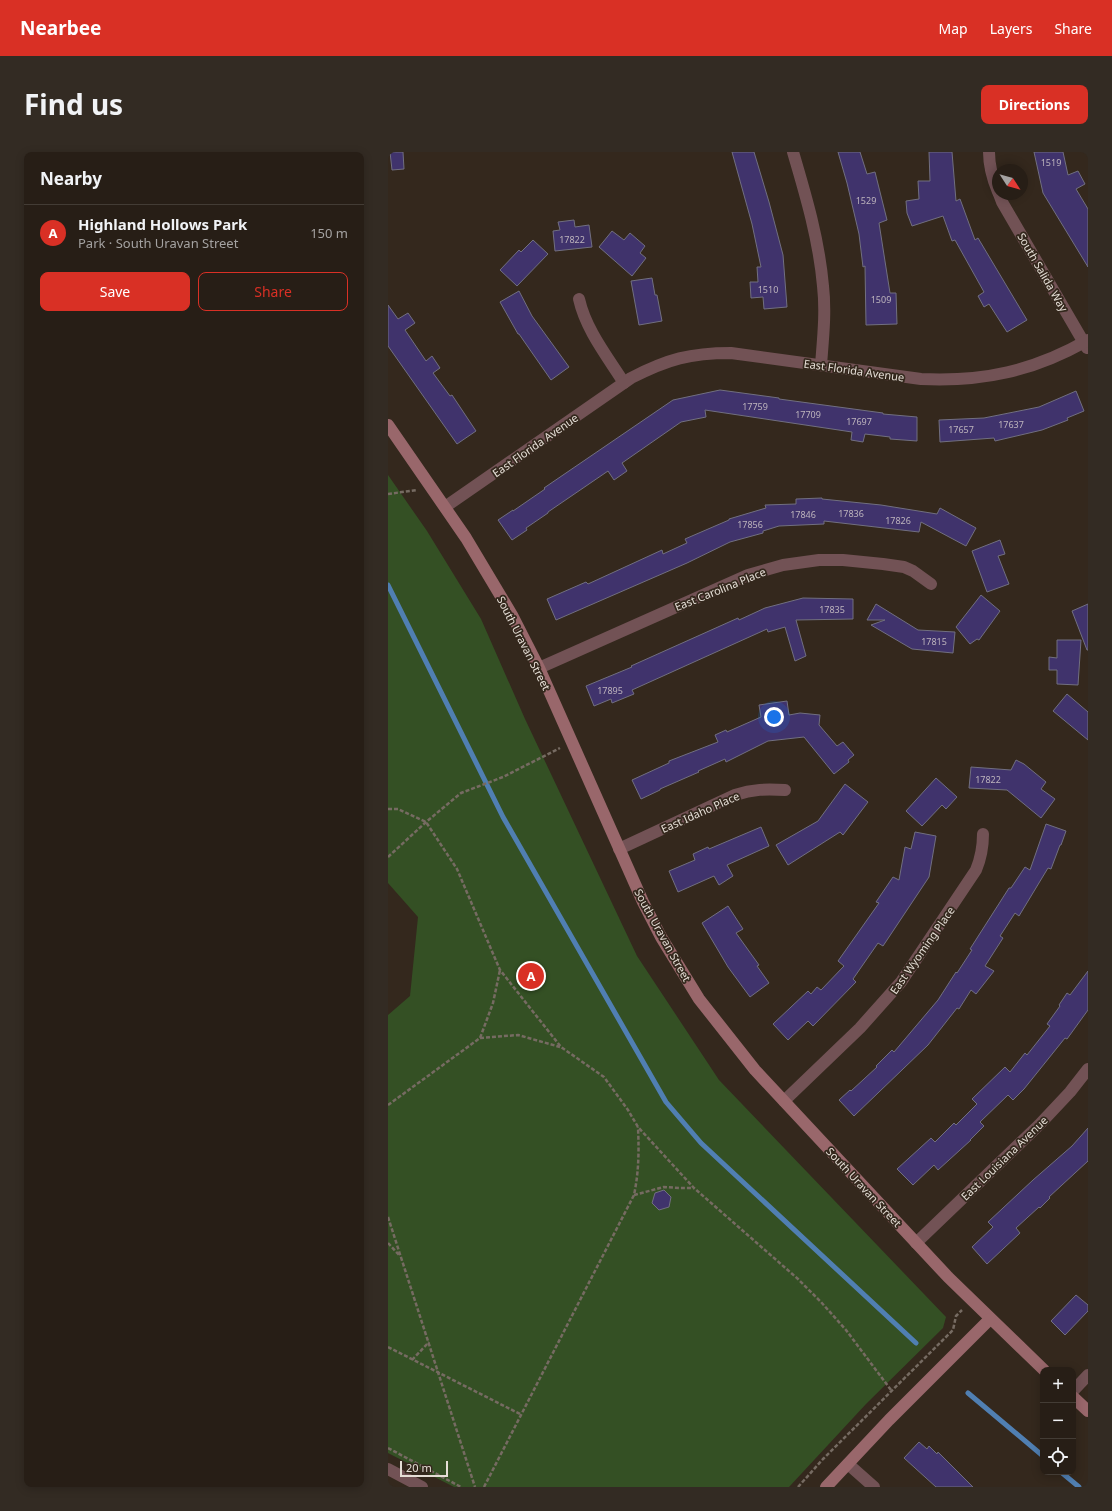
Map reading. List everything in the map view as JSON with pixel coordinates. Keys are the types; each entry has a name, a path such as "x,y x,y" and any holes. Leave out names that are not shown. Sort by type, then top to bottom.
{"street":[{"path":"793,152 819,249 824,295 824,326 821,365"},
{"name":"South Salida Way","path":"989,152 992,172"},
{"name":"South Salida Way","path":"1001,200 1087,344"},
{"path":"579,299 587,324 624,382"},
{"name":"East Florida Avenue","path":"445,507 624,382 654,366 680,358 705,353 731,353 921,379 949,380 978,378 1033,366 1087,344"},
{"name":"South Uravan Street","path":"388,426 466,538 512,615 539,668 642,902 699,999 755,1070 916,1243 971,1300 1041,1367"},
{"name":"East Carolina Place","path":"539,668 748,575 783,565 819,560 843,560 883,564 913,571 931,584"},
{"name":"East Idaho Place","path":"619,849 735,795 751,790 785,790"},
{"name":"East Wyoming Place","path":"784,1101 860,1028 901,982 976,870 981,858 983,834"},
{"name":"East Louisiana Avenue","path":"916,1243 1039,1125 1070,1092 1088,1069"},
{"path":"826,1487 889,1420 990,1318"},
{"path":"1076,1388 1088,1375"},
{"path":"1076,1400 1088,1411"},
{"path":"848,1464 874,1487"},
{"path":"388,1470 422,1487"}],"path":[{"path":"388,494 431,488"},
{"path":"388,857 460,793 503,777 550,752 572,743"},
{"path":"388,809 398,809 426,822 457,869 500,970 561,1047 604,1077 628,1110 638,1127 694,1188 798,1279 821,1302 846,1330 891,1390"},
{"path":"480,1038 493,1003 500,970"},
{"path":"388,1105 480,1038 518,1035 561,1047"},
{"path":"484,1487 520,1414 634,1195 638,1175 638,1127"},
{"path":"634,1195 664,1187 694,1188"},
{"path":"388,1217 475,1487"},
{"path":"388,1243 402,1258"},
{"path":"798,1487 823,1459 891,1390 953,1330 956,1316 971,1300"},
{"path":"412,1360 429,1342"},
{"path":"388,1348 520,1414"},
{"path":"388,1448 461,1487"}],"green space":[{"path":"388,475 427,531 481,619 525,719 637,956 719,1080 946,1317 943,1328 866,1404 789,1487 454,1487 388,1453 388,1015 410,996 418,917 388,883"}],"building":[{"path":"390,152 403,152 404,169 392,170"},
{"path":"732,152 754,152 783,255 787,307 764,309 763,297 751,298 750,282 758,282 757,267 761,267 752,224"},
{"path":"838,152 860,152 867,174 875,172 887,220 879,223 890,293 896,293 897,324 866,325 865,266 863,267 859,234"},
{"path":"929,152 952,152 956,201 960,199 975,240 978,238 1027,320 1007,332 989,304 984,307 978,296 984,292 955,240 952,241 943,216 912,226 907,213 906,201 919,199 918,181 930,181"},
{"path":"1034,152 1063,152 1068,175 1078,171 1085,184 1076,189 1088,209 1088,267 1043,193"},
{"path":"574,220 575,227 589,225 592,247 555,251 553,231 560,230 558,222"},
{"path":"612,231 624,240 630,233 645,246 640,253 646,258 632,276 599,247"},
{"path":"533,240 548,254 517,286 500,270 519,250 521,252"},
{"path":"652,278 662,321 639,325 631,281"},
{"path":"519,291 532,316 569,367 551,380 518,334 500,302"},
{"path":"388,305 398,319 408,313 415,323 405,330 426,361 432,356 440,368 433,373 450,396 452,395 476,431 457,444 388,346"},
{"path":"720,390 883,414 917,417 917,441 890,439 890,437 865,434 863,442 851,440 852,432 705,410 706,417 681,422 622,463 627,471 614,480 608,471 548,512 526,528 527,530 512,540 498,520 673,400"},
{"path":"1076,391 1084,411 1067,418 1068,420 1042,430 995,441 994,438 940,442 939,420 984,418 1039,407"},
{"path":"822,498 937,514 940,508 976,528 966,546 921,522 919,532 824,521 824,524 779,526 763,531 763,533 730,542 687,563 556,620 547,599 586,582 588,584 662,550 663,554 687,543 685,539 729,519 766,508 765,505 796,504 796,499"},
{"path":"1000,540 1005,554 998,556 1009,584 987,592 972,551"},
{"path":"981,595 1000,611 979,640 977,639 970,644 956,627"},
{"path":"803,598 853,599 853,619 796,620 806,656 795,661 785,627 768,632 767,629 632,690 634,694 612,703 611,699 594,706 586,686 632,667 631,666 738,618 739,620 765,608"},
{"path":"876,604 918,630 955,632 953,653 912,649 871,625 885,620 867,620"},
{"path":"1088,604 1088,650 1087,650 1072,611"},
{"path":"1057,640 1081,640 1078,685 1057,684 1057,670 1049,670 1049,657 1057,658"},
{"path":"1067,694 1088,712 1088,740 1053,711"},
{"path":"787,701 789,715 800,713 820,715 819,725 837,746 843,742 854,755 848,760 849,762 834,774 804,737 768,741 726,762 725,759 698,771 699,772 641,799 632,780 669,763 669,761 718,742 715,735 726,730 727,732 761,717 759,705"},
{"path":"1016,760 1024,764 1046,782 1041,789 1055,799 1041,818 1007,790 969,788 971,767 1011,770"},
{"path":"936,778 957,797 946,809 942,805 922,826 906,811"},
{"path":"845,784 868,802 843,835 840,832 788,865 776,845 818,821"},
{"path":"1046,824 1066,831 1051,869 1048,868 1019,916 1015,913 1000,936 1003,938 985,966 994,971 976,994 971,990 959,1009 957,1008 928,1045 854,1116 839,1100 877,1067 876,1066 892,1050 894,1052 938,1000 972,950 970,949 1009,888 1011,888 1025,867 1030,870"},
{"path":"761,827 769,846 727,865 733,876 719,885 714,876 678,892 669,871 695,860 693,854 708,847 709,849"},
{"path":"915,832 936,836 929,877 883,946 878,943 853,979 856,982 813,1026 808,1021 788,1040 773,1024 808,991 811,994 817,987 821,990 844,966 838,961 879,903 876,902 893,877 899,880 905,847 911,849"},
{"path":"728,906 743,929 736,933 759,965 757,966 769,983 750,997 728,967 702,923"},
{"path":"1088,971 1088,1010 1067,1039 1065,1038 1024,1089 1013,1100 1008,1095 980,1122 984,1126 971,1140 938,1170 934,1165 913,1185 897,1169 931,1138 935,1142 954,1123 956,1125 977,1104 972,1099 1005,1067 1010,1072 1025,1053 1027,1055 1050,1026 1047,1024 1067,993 1070,995"},
{"path":"1088,1128 1088,1161 1049,1197 1050,1198 1040,1208 1039,1207 1016,1228 1020,1233 987,1264 972,1247 993,1227 988,1222 1072,1146"},
{"path":"664,1190 671,1197 669,1207 659,1210 652,1203 655,1193"},
{"path":"1076,1295 1088,1305 1088,1311 1065,1335 1051,1321"},
{"path":"919,1442 927,1449 929,1446 937,1454 938,1452 973,1487 936,1487 904,1458"}],"waterway":[{"path":"388,585 503,817 666,1102 701,1143 916,1343"},
{"path":"968,1393 1040,1453"},
{"path":"1065,1475 1079,1487"}],"place":[{"name":"Highland Hollows Park","path":"531,976"}]}
